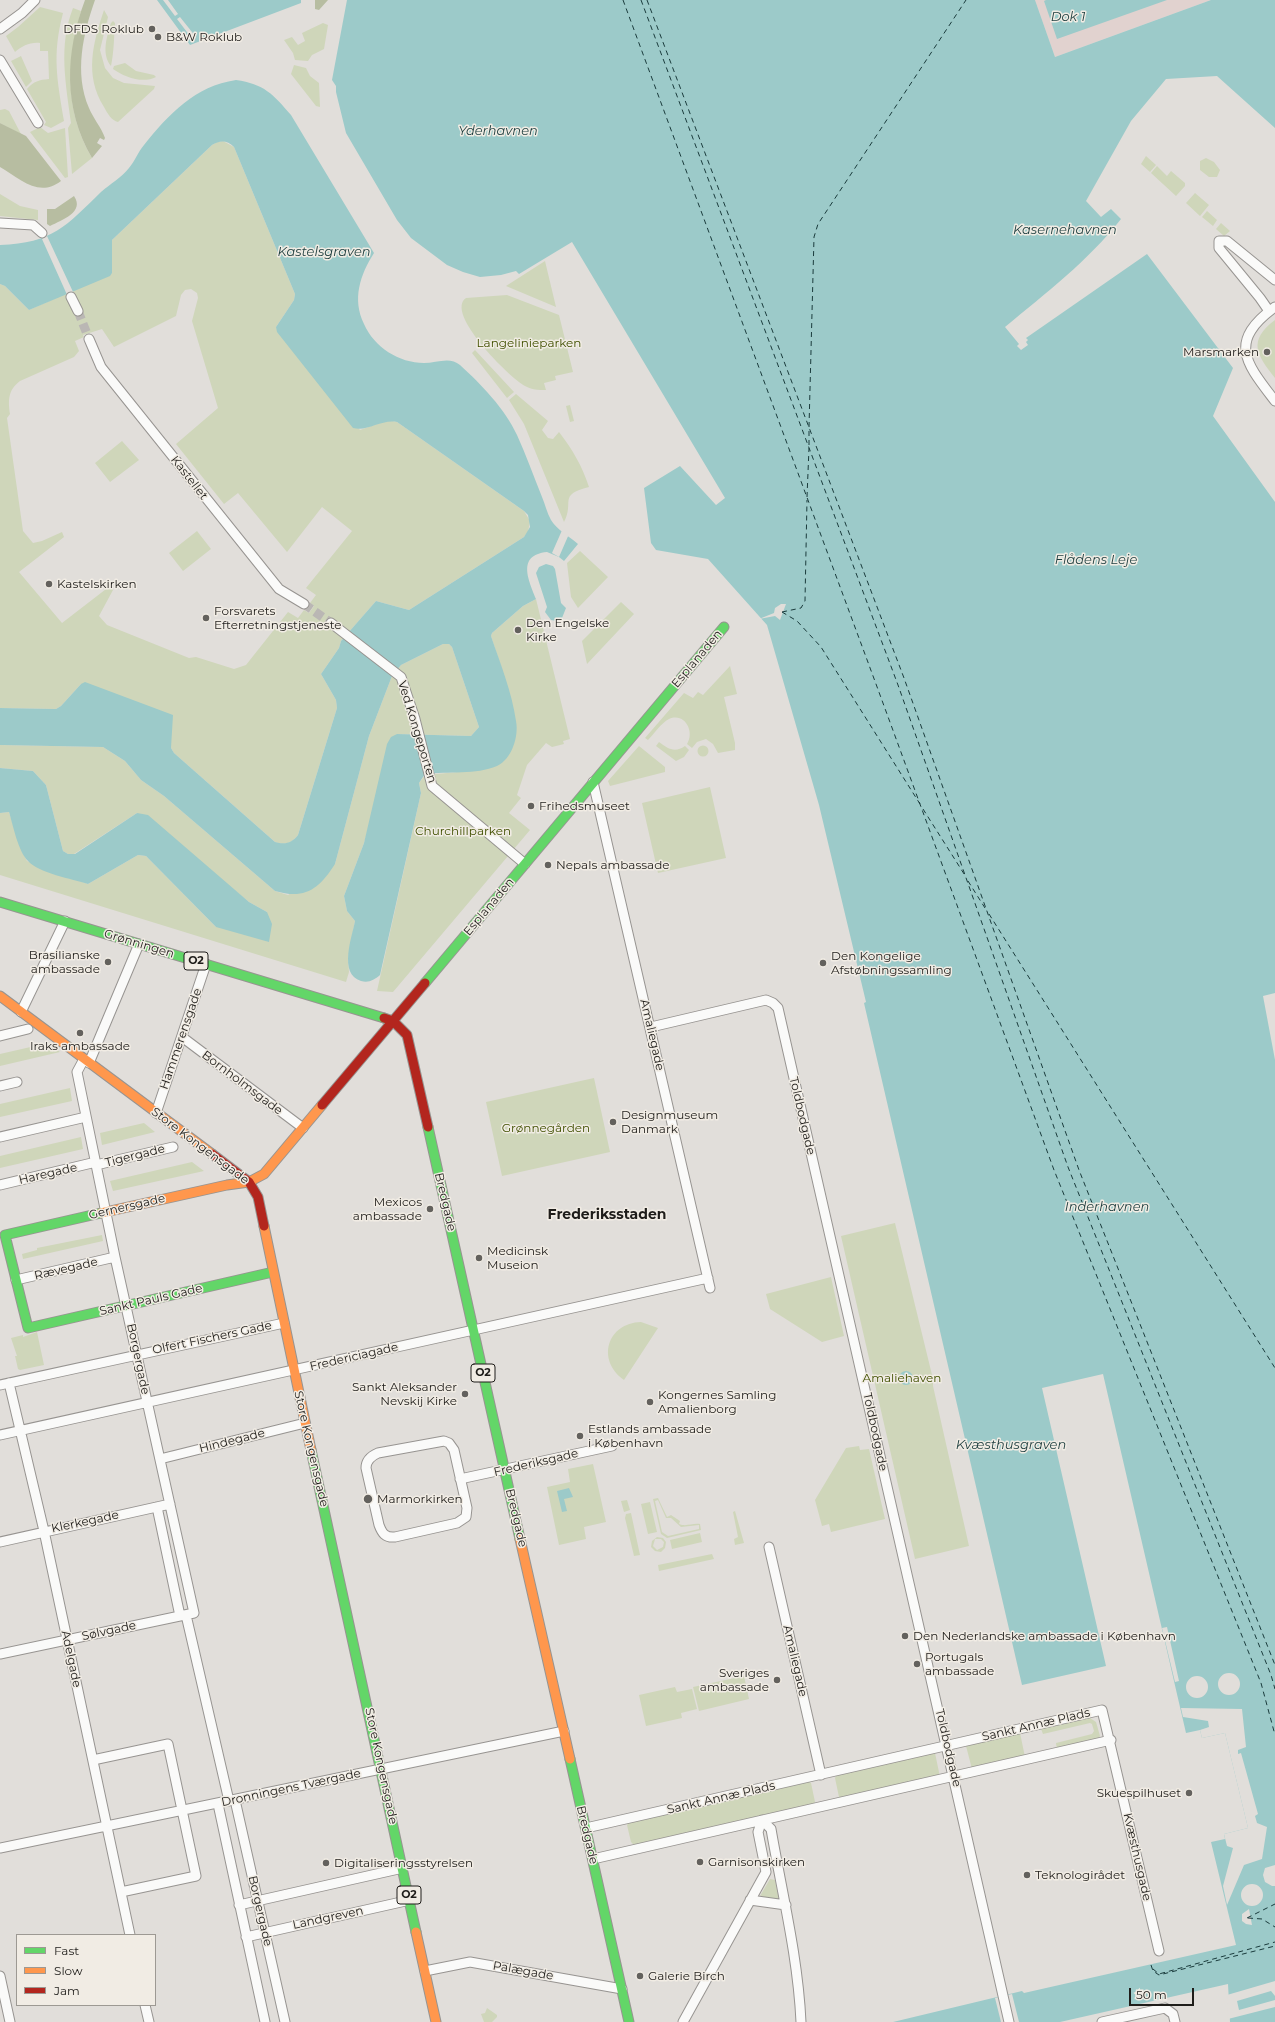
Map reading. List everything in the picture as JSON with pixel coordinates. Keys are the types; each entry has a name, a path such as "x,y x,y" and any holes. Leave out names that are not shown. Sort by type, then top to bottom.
{"main road":[{"name":"Esplanaden","path":"249,1182 264,1174 724,627"},
{"name":"Grønningen","path":"0,902 393,1021"},
{"name":"Store Kongensgade","path":"0,996 249,1182 258,1196 305,1423 382,1769 436,2022"},
{"name":"Bredgade","path":"393,1021 402,1028 407,1035 629,2022"},
{"name":"Gernersgade","path":"16,1280 5,1235 227,1185 249,1182"},
{"name":"Sankt Pauls Gade","path":"16,1280 28,1328 273,1272"}],"street":[{"path":"0,29 22,13 35,0"},
{"path":"0,60 38,123"},
{"path":"0,223 33,225 42,233"},
{"path":"1275,280 1227,240 1219,241 1219,248 1260,298 1272,309 1251,330 1246,339 1244,350 1253,372 1275,401"},
{"path":"71,297 78,311"},
{"name":"Kastellet","path":"89,339 101,367 279,589 304,604"},
{"name":"Ved Kongeporten","path":"331,623 401,677 432,786 525,864"},
{"name":"Amaliegade","path":"594,782 710,1288"},
{"path":"21,1012 65,921"},
{"name":"Borgergade","path":"138,944 87,1061 77,1072 147,1403 170,1504 187,1615"},
{"name":"Hammerensgade","path":"156,1113 206,964"},
{"name":"Toldbodgade","path":"650,1027 766,1000 774,1002 778,1008 1009,2022"},
{"path":"0,1036 28,1029"},
{"name":"Bornholmsgade","path":"182,1037 303,1128"},
{"path":"0,1086 17,1082"},
{"path":"0,1137 86,1117"},
{"name":"Tigergade","path":"96,1164 173,1147"},
{"name":"Haregade","path":"0,1185 96,1164"},
{"name":"Rævegade","path":"16,1280 116,1257"},
{"name":"Fredericiagade","path":"0,1435 708,1278"},
{"name":"Olfert Fischers Gade","path":"5,1384 284,1322"},
{"name":"Adelgade","path":"5,1384 20,1431 44,1532 130,1934"},
{"name":"Hindegade","path":"160,1459 305,1423"},
{"path":"447,1441 454,1450 460,1479 467,1508 464,1519 457,1523 391,1537 383,1534 379,1525 366,1464 374,1455 434,1442 447,1441"},
{"name":"Frederiksgade","path":"460,1479 612,1446"},
{"name":"Klerkegade","path":"0,1542 170,1504"},
{"name":"Borgergade","path":"156,1507 187,1615 258,1901 285,2022"},
{"name":"Amaliegade","path":"769,1547 821,1775"},
{"name":"Sølvgade","path":"0,1654 187,1615"},
{"name":"Sankt Annæ Plads","path":"586,1828 1102,1710 1111,1740"},
{"name":"Dronningens Tværgade","path":"0,1848 182,1810 218,1804 564,1730"},
{"path":"593,1859 1111,1740"},
{"name":"Kvæsthusgade","path":"1111,1740 1159,1951"},
{"path":"93,1760 168,1744 196,1876 121,1892"},
{"name":"Borgergade","path":"218,1804 265,2022"},
{"path":"762,1820 771,1829 786,1905 800,1995 801,2022"},
{"path":"683,2022 766,1872 758,1832 762,1820"},
{"path":"239,1905 403,1868"},
{"path":"766,1872 778,1869"},
{"name":"Landgreven","path":"246,1937 410,1900"},
{"path":"750,1900 786,1905"},
{"name":"Palægade","path":"425,1971 470,1962 622,1989"},
{"path":"0,1976 10,2022"},
{"path":"145,2006 148,2022"},
{"path":"1102,2022 1165,2008 1174,2018"}],"shaded area":[{"path":"1035,0 1211,0 1055,57"}],"green space":[{"path":"85,0 95,0 87,26 82,54 81,67 84,95 89,108 105,138 104,140 100,138 97,143 102,146 92,158 76,120 70,80 74,40 78,20"},
{"path":"315,0 328,0 319,10 315,9"},
{"path":"40,7 63,13 58,42 57,67 59,92 64,121 51,128 44,125 46,122 27,89 37,81 49,79 48,51 40,51 40,43 33,43 20,48 15,52 6,36"},
{"path":"73,8 81,11 76,30 71,68 73,104 76,122 92,158 72,174 68,128 71,123 65,79 64,51 68,22"},
{"path":"104,10 108,17 100,50 105,68 113,78 124,83 155,86 154,89 118,122 108,114 105,109 98,95 92,71 94,47"},
{"path":"113,21 115,23 111,66 106,56 106,45 109,28"},
{"path":"323,23 328,25 324,49 312,55 308,61 295,60 293,53 284,40 292,37 298,45 305,41 302,33"},
{"path":"21,56 32,81 26,87 11,61"},
{"path":"125,63 136,71 154,75 156,77 145,80 134,79 113,69 114,66"},
{"path":"294,65 306,68 310,76 319,83 320,107 316,106 291,74"},
{"path":"5,109 9,111 21,134 0,123 0,110"},
{"path":"0,123 26,136 61,181 53,186 45,188 37,187 22,181 0,167"},
{"path":"40,127 48,133 65,128 68,177 65,178 30,132"},
{"path":"223,141 234,147 295,294 294,300 276,327 360,430 388,420 397,422 524,511 530,521 528,532 524,537 409,610 376,601 341,641 339,648 321,674 336,700 337,708 298,835 291,842 285,844 275,842 174,753 171,748 81,684 61,706 56,709 0,708 0,284 5,286 29,310 112,273 112,240 212,145","holes":["191,289 197,293 198,298 192,321 218,408 176,444 224,504 238,493 287,552 322,507 352,531 306,588 316,595 310,603 314,606 309,613 304,610 298,618 288,612 246,665 234,669 196,657 189,658 107,625 99,616 113,590 110,586 62,623 19,572 64,537 62,532 42,541 33,543 23,531 7,418 10,414 9,400 13,388 20,381 74,357 79,351 75,341 84,337 83,335 102,329 114,347 176,316 181,295 185,290"]},
{"path":"1146,156 1156,165 1150,172 1141,164"},
{"path":"1206,158 1214,162 1220,170 1217,177 1209,177 1200,170 1200,161"},
{"path":"1157,166 1167,176 1171,171 1185,183 1185,186 1176,196 1151,173"},
{"path":"1195,193 1209,205 1200,216 1186,203"},
{"path":"0,194 20,206 38,210 38,220 0,216"},
{"path":"74,196 77,202 77,207 71,215 50,226 47,224 47,209 55,209"},
{"path":"1207,211 1217,220 1213,226 1202,217"},
{"path":"1221,223 1230,231 1224,236 1216,229"},
{"path":"545,261 556,307 506,286"},
{"name":"Langelinieparken","path":"507,295 559,315 573,372 555,376 556,380 544,383 546,390 535,390 517,381 482,345 464,317 462,306 466,298"},
{"name":"Marsmarken","path":"1275,320 1275,378 1263,362 1258,348 1258,342 1266,328"},
{"path":"475,350 514,392 507,398 472,353"},
{"path":"516,394 548,421 542,430 548,438 553,439 559,432 577,458 589,487 579,490 570,496 567,515 564,522 524,424 509,400"},
{"path":"570,405 574,421 570,422 566,406"},
{"path":"122,441 139,460 110,482 95,463"},
{"path":"197,531 211,549 183,571 169,553"},
{"path":"580,551 608,577 578,608 571,597 567,563"},
{"name":"Churchillparken","path":"536,599 570,739 563,741 564,744 552,747 546,743 527,765 517,795 521,798 509,813 530,830 393,992 377,991 421,793 419,783 425,775 480,770 502,670 491,636 492,633 523,606"},
{"path":"621,602 634,614 587,664 582,641"},
{"path":"443,644 449,644 452,647 479,727 471,736 397,734 364,843 344,896 347,911 355,921 348,959 349,972 346,982 0,875 0,813 9,812 22,851 27,861 88,884 138,855 146,856 216,927 267,912 249,902 137,813 74,854 68,854 63,851 46,785 33,771 0,768 0,745 103,747 125,761 141,780 164,796 275,891 288,895 335,864 369,736 392,676 401,665"},
{"path":"730,666 737,694 724,697 735,743 735,750 718,753 713,744 706,739 697,742 692,748 687,744 690,734 687,724 680,718 669,719 663,723 648,740 645,738 684,693 693,698 698,692 703,695"},
{"path":"659,742 665,747 675,750 685,746 689,750 684,757 676,761 656,746"},
{"path":"639,746 665,767 665,772 610,786 608,781"},
{"path":"701,746 705,746 707,747 707,755 701,756 698,753 698,749"},
{"path":"710,787 726,858 658,873 642,803"},
{"path":"48,1043 60,1052 0,1066 0,1054"},
{"name":"Grønnegården","path":"594,1078 610,1152 502,1176 486,1102"},
{"path":"70,1088 72,1101 0,1117 0,1104"},
{"path":"144,1123 155,1132 102,1145 100,1133"},
{"path":"81,1137 83,1149 0,1168 0,1156"},
{"path":"192,1162 204,1171 113,1191 110,1181"},
{"name":"Amaliehaven","path":"895,1223 933,1379 933,1386 969,1546 915,1559 841,1236"},
{"path":"102,1235 103,1241 23,1259 22,1254 37,1250 37,1248"},
{"path":"831,1277 844,1336 822,1342 770,1309 766,1294"},
{"path":"641,1322 658,1328 624,1380 615,1372 610,1363 608,1353 609,1344 613,1336 620,1329 629,1324"},
{"path":"37,1332 44,1365 20,1370 18,1369 15,1356 17,1356 11,1338 23,1335 23,1337"},
{"path":"859,1446 860,1450 869,1449 885,1519 831,1532 829,1524 822,1526 815,1500 846,1448"},
{"path":"593,1464 606,1522 584,1527 586,1539 559,1545 547,1487 570,1482 568,1469"},
{"path":"658,1498 667,1517 671,1515 680,1521 679,1524 682,1525 700,1524 701,1530 667,1538 661,1534 653,1499","holes":["658,1500 666,1518 671,1518 681,1527 699,1525 699,1529 668,1536 662,1532 655,1501"]},
{"path":"627,1500 630,1510 624,1512 621,1501"},
{"path":"650,1502 657,1532 648,1534 641,1504"},
{"path":"735,1511 744,1543 735,1545 734,1539 738,1537 733,1512"},
{"path":"631,1513 640,1555 634,1556 625,1518 626,1514"},
{"path":"700,1533 702,1542 672,1549 670,1540"},
{"path":"657,1537 663,1538 666,1542 665,1548 661,1552 655,1551 651,1547 652,1541","holes":["655,1539 661,1539 664,1542 663,1547 657,1550 653,1546"]},
{"path":"712,1554 714,1559 659,1571 658,1565"},
{"path":"744,1676 749,1699 699,1711 693,1687"},
{"path":"675,1687 677,1692 692,1689 697,1709 681,1713 682,1718 646,1726 639,1695"},
{"path":"1090,1718 1096,1722 1100,1736 1098,1740 1057,1750 1056,1743 1092,1734 1094,1731 1092,1724 1090,1723 1043,1734 1041,1729"},
{"path":"1020,1733 1025,1757 972,1769 966,1746"},
{"path":"935,1753 940,1777 843,1799 839,1797 835,1778 837,1774"},
{"path":"808,1781 811,1783 815,1802 813,1805 635,1846 631,1842 627,1825 629,1822"},
{"path":"770,1879 775,1880 779,1900 760,1896"},
{"path":"487,2008 497,2015 492,2022 484,2022 481,2014 485,2013"}],"water":[{"path":"157,0 301,0 301,3 190,45"},
{"path":"347,0 1035,0 1055,57 1211,0 1275,0 1275,128 1217,76 1166,79 1131,121 1086,201 1101,217 1111,209 1121,219 1081,263 1005,327 1019,344 1017,346 1021,350 1028,345 1026,342 1028,340 1026,338 1147,254 1233,368 1213,416 1275,502 1275,993 1263,996 1275,1060 1275,2022 1230,2022 1228,1984 1060,2022 893,2022 1022,1991 1024,1993 1236,1945 1211,1842 1225,1839 1224,1834 1248,1828 1225,1733 1202,1738 1200,1730 1186,1733 1103,1374 1042,1388 1106,1666 1022,1685 864,1003 866,1002 819,805 767,625 708,559 656,550 651,543 644,488 680,466 716,505 725,498 572,242 519,274 516,271 501,275 480,277 447,265 411,238 397,220 346,133 336,92 336,86 332,80"},
{"name":"Dok 1","path":"1167,0 1057,39 1044,1"},
{"name":"Kastelsgraven","path":"236,80 261,87 279,101 291,115 374,253 365,270 359,287 358,296 360,315 368,332 374,340 388,352 397,357 424,363 447,360 456,362 476,380 492,397 512,425 524,450 551,520 560,530 578,544 564,561 547,552 537,554 531,558 528,563 527,570 530,584 536,599 523,606 492,633 491,636 509,688 514,710 517,727 513,746 507,758 497,766 471,772 425,774 419,783 421,793 380,975 373,980 364,982 354,977 350,971 348,963 348,954 355,921 347,911 344,896 364,843 387,744 391,737 397,734 471,736 479,727 452,647 449,644 443,644 401,665 392,676 369,736 335,864 317,886 303,893 295,894 275,891 164,796 141,780 125,761 103,747 0,745 0,708 56,709 61,706 81,684 85,682 173,715 171,748 174,753 275,842 291,842 298,835 337,708 336,700 321,674 339,648 341,641 376,601 409,610 524,537 530,527 528,515 524,511 397,422 385,422 359,429 353,428 277,332 276,327 294,300 295,294 234,147 229,143 218,142 212,145 112,240 112,273 110,276 29,310 5,286 0,284 0,245 33,241 46,236 68,223 126,171 153,134 173,112 195,95 208,88 221,83"},
{"path":"546,564 553,566 555,569 561,603 566,608 562,618 557,621 551,620 545,612 547,607 536,573 539,567"},
{"path":"0,768 33,771 46,785 63,851 68,854 75,854 137,813 148,815 249,902 267,912 272,924 269,942 216,927 146,856 138,855 88,884 65,878 33,865 24,857 21,851 9,812 0,813"},
{"path":"906,1371 911,1373 913,1378 911,1383 906,1385 901,1383 899,1378 901,1373"},
{"path":"569,1488 573,1497 564,1499 567,1511 562,1512 557,1491"}],"pier":[{"path":"163,0 168,0 178,14 175,16"},
{"path":"180,17 196,37 193,40 177,19"},
{"path":"47,236 74,294 68,297 42,239"},
{"path":"563,528 569,534 559,557 552,553"},
{"path":"781,604 786,604 780,620 775,616 759,619 774,613 775,608"},
{"path":"1167,1627 1179,1681 1175,1682 1162,1628"},
{"path":"1229,1673 1233,1674 1239,1680 1239,1688 1233,1694 1229,1695 1225,1694 1219,1688 1218,1684 1219,1680 1225,1674"},
{"path":"1197,1676 1201,1677 1207,1683 1207,1691 1201,1697 1197,1698 1193,1697 1187,1691 1186,1687 1187,1683 1193,1677"},
{"path":"1181,1708 1242,1709 1246,1747 1238,1750 1238,1754 1241,1753 1258,1814 1255,1816 1257,1823 1267,1827 1262,1859 1244,1865 1227,1905 1223,1886 1233,1848 1227,1846 1224,1834 1248,1828 1225,1733 1202,1738 1200,1730 1209,1727 1208,1721 1183,1717"},
{"path":"1275,1865 1275,1886 1272,1886 1265,1882 1263,1875 1265,1868"},
{"path":"1252,1884 1256,1885 1262,1891 1262,1899 1256,1905 1252,1906 1248,1905 1242,1899 1241,1895 1242,1891 1248,1885"},
{"path":"1249,1909 1252,1925 1246,1924 1242,1921 1242,1914"},
{"path":"1275,1981 1275,1996 1271,1991 1237,2001 1239,2010 1275,2000 1275,2007 1228,2019 1227,1995"},
{"path":"1012,1994 1019,2022 1001,2022 995,1998"}],"ferry route":[{"path":"623,0 1054,1170 1261,1683 1275,1735"},
{"path":"641,0 898,685 1068,1167 1271,1675 1275,1689"},
{"path":"647,0 904,678 1079,1170 1275,1665"},
{"path":"809,427 814,237 818,224 966,0"},
{"path":"809,430 809,445"},
{"path":"807,497 809,448"},
{"path":"782,612 801,608 805,601 807,500"},
{"path":"782,612 797,621 821,647 920,804"},
{"path":"923,809 966,877"},
{"path":"968,881 985,908"},
{"path":"989,914 1275,1368"},
{"path":"1247,1918 1275,1904"},
{"path":"1248,1918 1262,1919 1275,1927"},
{"path":"1153,1969 1159,1974 1275,1942"},
{"path":"1151,1965 1153,1971 1159,1975 1275,1946"}],"tunnel":[{"path":"78,311 89,339"},
{"path":"304,604 331,623"}],"traffic: fast":[{"path":"425,983 724,627"},
{"path":"0,902 384,1018"},
{"path":"428,1127 520,1539"},
{"path":"101,1213 5,1235 28,1328 273,1272"},
{"path":"311,1450 416,1932"},
{"path":"570,1759 629,2022"}],"traffic: slow":[{"path":"0,996 212,1154"},
{"path":"101,1213 227,1185 249,1182 264,1174 322,1105"},
{"path":"264,1226 311,1450"},
{"path":"520,1539 570,1759"},
{"path":"416,1932 436,2022"}],"traffic: jam":[{"path":"322,1105 425,983"},
{"path":"384,1018 393,1021 407,1035 428,1127"},
{"path":"212,1154 249,1182 258,1197 264,1226"}],"place":[{"name":"DFDS Roklub","path":"152,29"},
{"name":"B&W Roklub","path":"158,37"},
{"name":"Marsmarken","path":"1267,352"},
{"name":"Kastelskirken","path":"49,584"},
{"name":"Forsvarets Efterretningstjeneste","path":"206,618"},
{"name":"Den Engelske Kirke","path":"518,630"},
{"name":"Frihedsmuseet","path":"531,806"},
{"name":"Nepals ambassade","path":"548,865"},
{"name":"Brasilianske ambassade","path":"108,962"},
{"name":"Den Kongelige Afstøbningssamling","path":"823,963"},
{"name":"Iraks ambassade","path":"80,1033"},
{"name":"Designmuseum Danmark","path":"613,1122"},
{"name":"Mexicos ambassade","path":"430,1209"},
{"name":"Medicinsk Museion","path":"479,1258"},
{"name":"Sankt Aleksander Nevskij Kirke","path":"465,1394"},
{"name":"Kongernes Samling Amalienborg","path":"650,1402"},
{"name":"Estlands ambassade i København","path":"580,1436"},
{"name":"Marmorkirken","path":"368,1499"},
{"name":"Den Nederlandske ambassade i København","path":"905,1636"},
{"name":"Portugals ambassade","path":"917,1664"},
{"name":"Sveriges ambassade","path":"777,1680"},
{"name":"Skuespilhuset","path":"1189,1793"},
{"name":"Garnisonskirken","path":"700,1862"},
{"name":"Digitaliseringsstyrelsen","path":"326,1863"},
{"name":"Teknologirådet","path":"1027,1875"},
{"name":"Galerie Birch","path":"640,1976"}],"district":[{"name":"Frederiksstaden","path":"607,1215"}],"water label":[{"name":"Yderhavnen","path":"498,131"},
{"name":"Kasernehavnen","path":"1065,230"},
{"name":"Flådens Leje","path":"1096,560"},
{"name":"Inderhavnen","path":"1107,1207"},
{"name":"Kvæsthusgraven","path":"1011,1445"}]}
